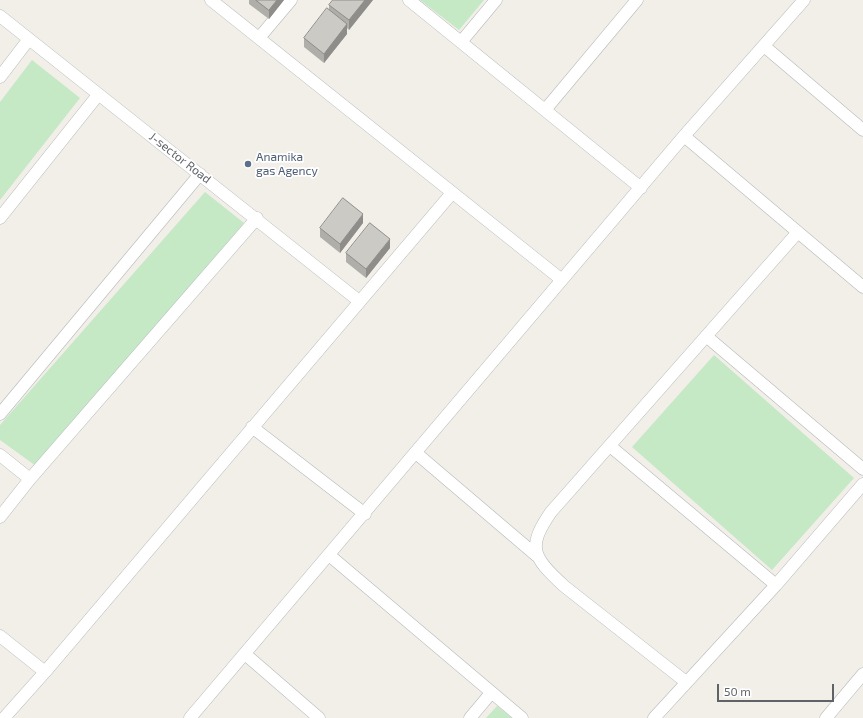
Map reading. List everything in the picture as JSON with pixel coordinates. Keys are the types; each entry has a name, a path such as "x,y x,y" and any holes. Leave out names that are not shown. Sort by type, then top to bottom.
{"street":[{"path":"211,0 562,280"},
{"path":"259,38 291,0"},
{"path":"409,0 640,188"},
{"path":"461,42 496,0"},
{"path":"545,110 637,0"},
{"path":"190,718 365,514 684,136 804,0"},
{"name":"J-sector Road","path":"0,16 359,301"},
{"path":"0,77 29,39"},
{"path":"764,46 862,127"},
{"path":"0,218 98,94"},
{"path":"684,136 863,287"},
{"path":"0,414 200,174"},
{"path":"4,718 45,672 452,193"},
{"path":"0,517 30,480 256,218"},
{"path":"537,556 535,542 539,529 552,512 798,232"},
{"path":"706,336 863,469"},
{"path":"252,427 365,514"},
{"path":"610,446 776,585"},
{"path":"416,453 537,556 546,570 564,586 686,682"},
{"path":"0,455 30,480"},
{"path":"654,718 776,585 863,484"},
{"path":"329,555 522,718"},
{"path":"0,636 45,672"},
{"path":"245,654 319,718"},
{"path":"826,718 863,674"},
{"path":"470,718 492,693"}],"green space":[{"path":"420,0 484,0 459,30"},
{"path":"32,60 80,98 0,200 0,102"},
{"path":"205,192 244,223 36,466 0,440 0,425"},
{"path":"714,355 854,478 772,570 632,447"},
{"path":"497,706 512,718 486,718"}],"building":[{"path":"256,0 277,0 269,10"},
{"path":"333,0 365,0 349,20 329,5"},
{"path":"327,8 347,24 324,54 304,38"},
{"path":"343,198 363,214 340,244 320,228"},
{"path":"370,223 390,239 366,269 346,253"}],"place":[{"name":"Anamika gas Agency","path":"248,164"}]}
